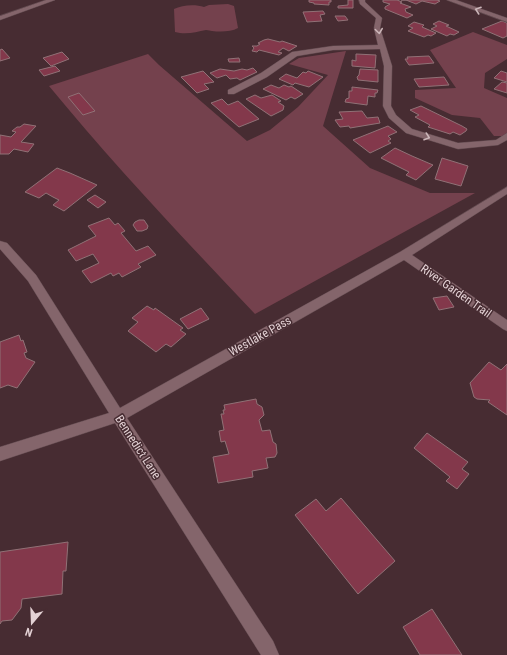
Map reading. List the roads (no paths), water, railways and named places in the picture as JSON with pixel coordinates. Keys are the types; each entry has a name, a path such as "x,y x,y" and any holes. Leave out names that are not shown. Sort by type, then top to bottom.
{"street":[{"path":"0,18 52,0"},
{"path":"362,0 362,3 379,18 377,28 388,66 387,106 392,116 409,131 458,146 498,142 507,136"},
{"path":"450,0 507,20"},
{"path":"231,92 264,75 295,54 333,48 382,47"},
{"path":"498,142 507,147"},
{"name":"Westlake Pass","path":"0,454 118,416 404,255 507,190"},
{"name":"Bennedict Lane","path":"0,245 3,246 32,278 118,416 263,640 270,655"},
{"name":"River Garden Trail","path":"404,255 507,326"}]}
